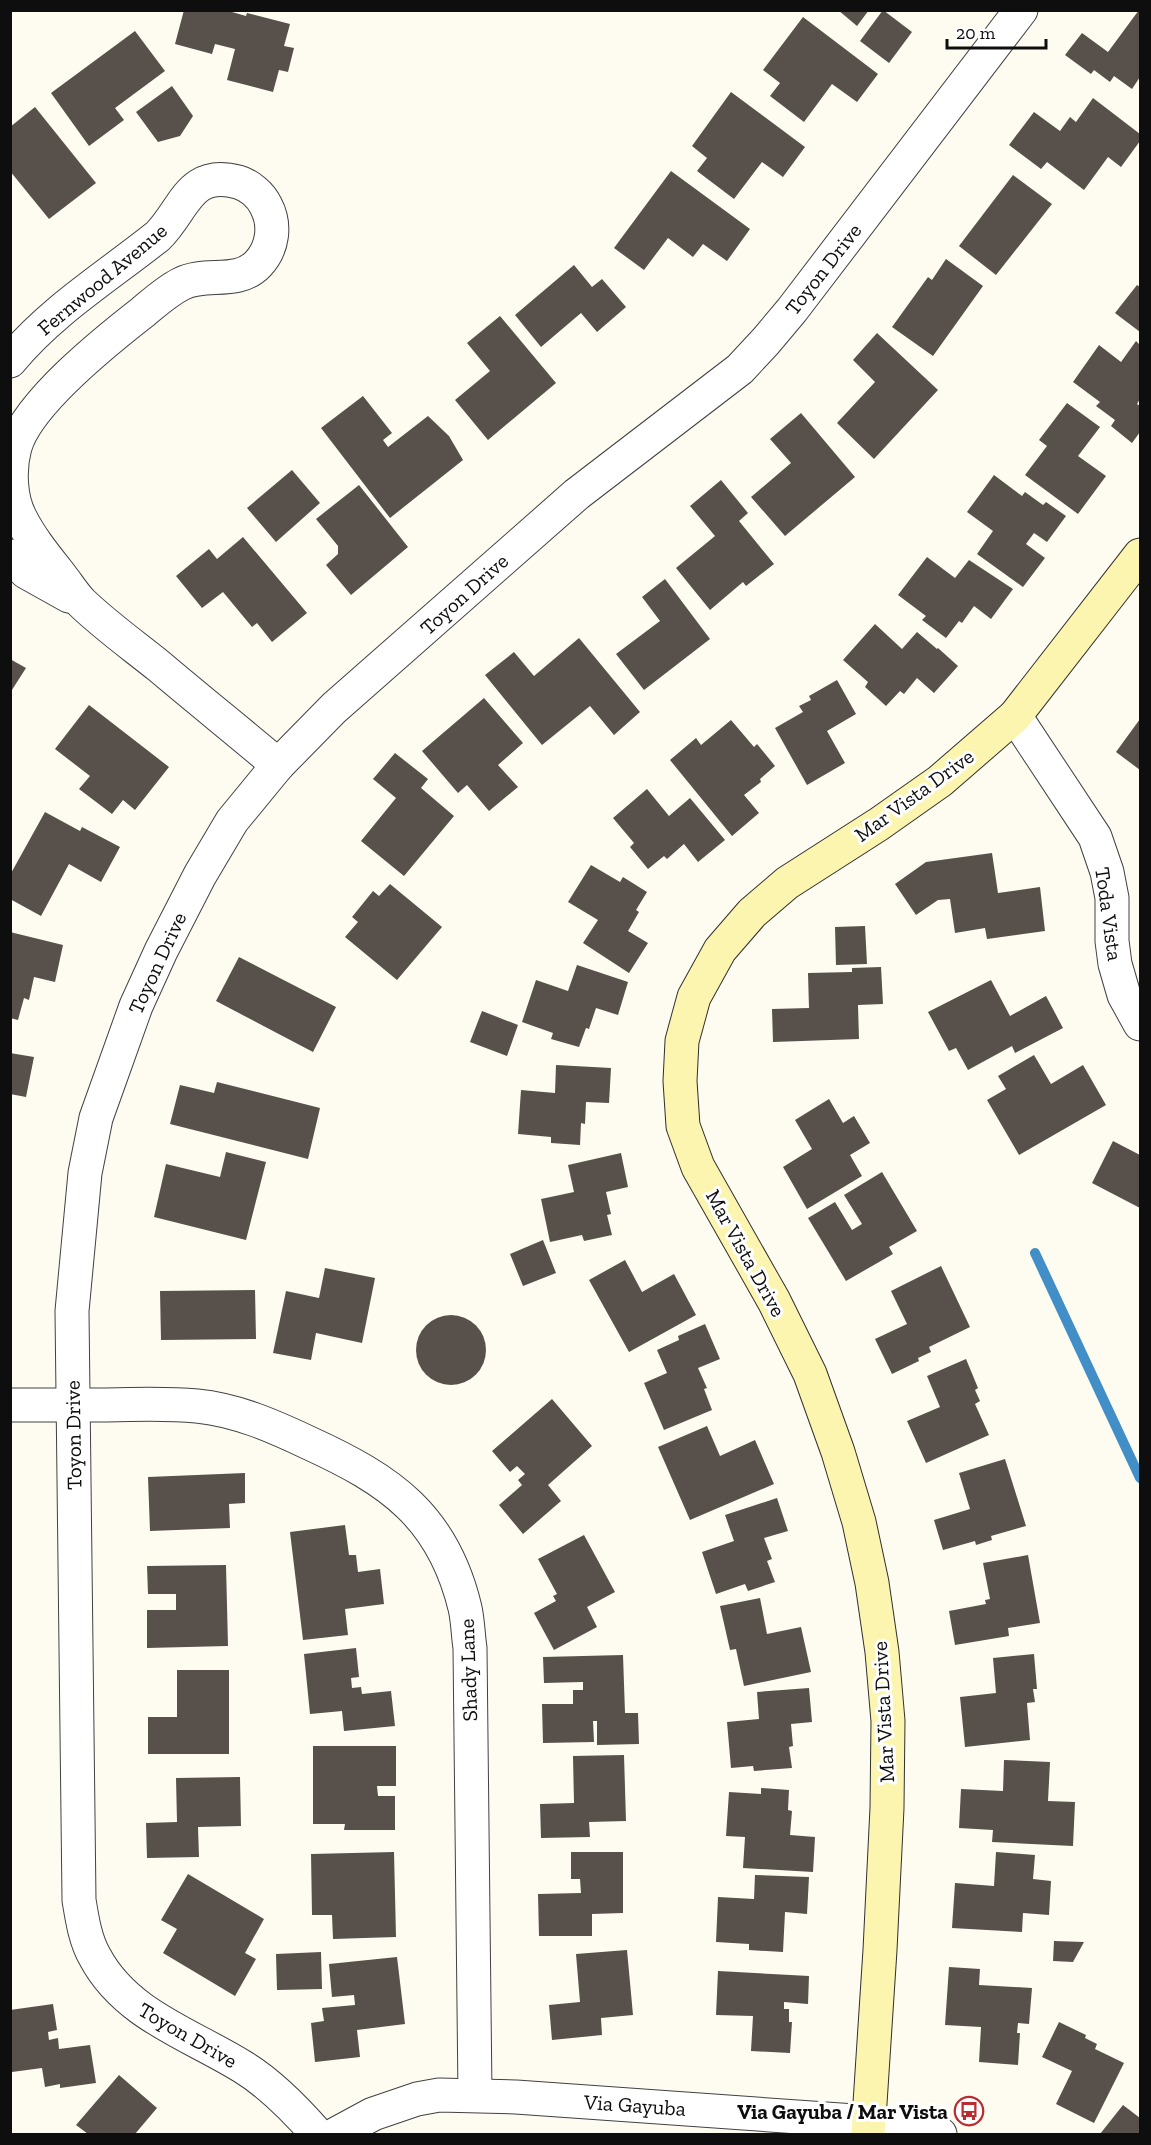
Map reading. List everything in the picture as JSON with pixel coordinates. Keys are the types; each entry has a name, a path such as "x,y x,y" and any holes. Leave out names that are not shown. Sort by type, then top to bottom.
{"street":[{"name":"Toyon Drive","path":"317,2134 271,2088 245,2068 143,2011 126,1997 111,1981 94,1956 84,1928 79,1900 77,1860 72,1311 85,1173 96,1118 120,1048 160,951 200,875 232,821 278,765 334,708 577,494 740,369 792,310 1021,10"},
{"name":"Fernwood Avenue","path":"10,361 63,309 158,236 169,225 183,200 194,188 209,181 225,179 241,183 255,191 265,204 272,219 272,236 267,251 257,265 244,274 229,278 196,279 182,283 165,294 58,386 31,419 15,446 11,472 12,492 19,515 34,542 81,602"},
{"name":"Mar Vista Drive","path":"869,2128 887,1820 888,1721 882,1652 872,1583 860,1522 810,1374 774,1300 698,1167 683,1126 680,1081 682,1041 694,997 720,950 752,913 787,883 879,824 940,781 1015,716 1140,555"},
{"name":"Fernwood Avenue","path":"10,556 26,572 81,602 278,765"},
{"name":"Toda Vista","path":"1015,716 1095,837 1107,872 1112,898 1112,941 1115,964 1124,995 1140,1024"},
{"name":"Shady Lane","path":"10,1405 146,1404 197,1406 235,1413 274,1426 366,1471 393,1489 416,1510 437,1539 454,1573 466,1609 470,1648 475,2095"},
{"name":"Via Gayuba","path":"336,2134 373,2114 417,2099 439,2095 475,2095 940,2134"}],"building":[{"path":"184,10 225,10 290,24 284,46 294,48 288,72 279,70 273,92 227,80 235,49 215,44 212,54 175,44"},
{"path":"838,10 869,10 857,26"},
{"path":"883,10 912,32 889,63 860,41"},
{"path":"1139,10 1140,77 1132,89 1114,76 1110,82 1094,70 1091,74 1065,55 1082,33 1108,52"},
{"path":"803,17 878,74 857,102 832,84 804,122 770,96 780,83 763,70"},
{"path":"135,31 165,71 115,108 124,120 89,146 51,93"},
{"path":"172,86 193,116 180,136 158,142 136,112"},
{"path":"731,92 805,147 783,177 762,162 734,199 697,171 707,158 692,146"},
{"path":"1093,98 1140,134 1140,141 1121,167 1108,157 1084,190 1047,162 1041,169 1009,145 1034,112 1060,131 1070,117 1076,122"},
{"path":"35,107 96,183 49,219 10,171 10,127"},
{"path":"671,171 750,229 727,261 703,244 693,257 668,238 644,270 614,248"},
{"path":"1013,175 1052,204 996,275 959,246"},
{"path":"946,259 983,286 933,356 892,327 928,277 932,280"},
{"path":"574,265 592,287 602,279 626,307 597,332 581,313 541,347 515,315"},
{"path":"1137,285 1140,287 1140,332 1115,313"},
{"path":"500,316 556,383 488,440 455,400 490,371 467,343"},
{"path":"877,333 938,390 874,459 837,423 875,382 853,360"},
{"path":"1136,341 1140,345 1140,399 1137,404 1140,406 1140,432 1132,443 1111,426 1115,420 1096,406 1100,402 1073,382 1099,345 1121,362"},
{"path":"363,396 392,433 383,440 388,447 428,416 449,436 463,460 390,518 321,428"},
{"path":"1067,403 1100,427 1078,456 1106,476 1078,514 1025,475 1047,446 1039,440"},
{"path":"801,413 855,477 785,536 751,497 791,463 770,439"},
{"path":"292,470 320,503 276,542 247,508"},
{"path":"994,475 1022,496 1025,492 1043,505 1046,502 1066,516 1047,542 1034,533 1026,544 1045,558 1023,587 977,554 993,531 967,512"},
{"path":"721,480 748,513 739,521 774,564 746,586 743,582 710,610 676,568 715,536 690,506"},
{"path":"359,485 408,547 351,595 326,565 338,554 338,546 316,519"},
{"path":"243,537 307,613 272,642 257,623 252,627 223,592 202,608 176,576 209,549 217,559"},
{"path":"927,557 955,578 969,560 1013,589 991,619 974,606 962,623 959,621 946,638 922,620 926,616 898,595"},
{"path":"665,579 710,639 644,690 616,654 660,621 642,597"},
{"path":"875,624 902,649 917,632 958,666 934,693 917,678 904,694 900,691 886,706 865,687 868,682 843,660"},
{"path":"579,638 640,712 614,735 590,706 542,745 485,675 514,652 534,676"},
{"path":"10,659 26,668 10,693"},
{"path":"837,680 856,714 827,731 845,763 807,785 775,728 803,712 799,706 811,700 809,696"},
{"path":"484,698 523,743 498,765 518,787 489,811 467,785 458,793 422,751"},
{"path":"89,705 169,767 135,810 123,800 112,814 79,789 90,776 55,749"},
{"path":"1140,719 1140,770 1116,752"},
{"path":"731,720 754,747 757,744 775,766 760,779 761,782 744,795 759,813 732,836 670,760 696,738 701,745"},
{"path":"395,753 428,779 421,788 454,816 404,876 361,841 396,798 373,779"},
{"path":"647,789 669,816 690,798 725,840 698,862 684,844 667,859 664,856 648,869 630,847 634,843 613,818"},
{"path":"45,812 80,831 82,827 120,847 101,882 69,864 41,916 10,899 10,875"},
{"path":"992,853 998,893 1040,887 1045,931 987,939 985,928 955,933 950,899 938,900 916,915 895,884 926,862"},
{"path":"591,865 620,882 623,877 647,892 636,910 639,912 628,931 648,943 629,973 583,943 598,920 568,902"},
{"path":"390,884 442,927 397,980 345,937 358,922 352,917 373,891 379,896"},
{"path":"865,926 867,964 836,965 835,927"},
{"path":"10,932 63,945 55,982 34,977 29,1000 24,998 18,1020 10,1018"},
{"path":"239,957 336,1007 313,1052 216,1001"},
{"path":"577,965 628,982 618,1015 596,1008 589,1029 586,1028 579,1047 551,1039 553,1033 522,1022 536,980 568,991"},
{"path":"881,967 883,1004 858,1005 859,1039 773,1042 772,1009 809,1008 808,973 852,972 852,968"},
{"path":"991,980 1010,1016 1046,996 1063,1028 1015,1053 1012,1046 968,1070 956,1048 949,1051 928,1012"},
{"path":"482,1011 518,1025 507,1056 470,1042"},
{"path":"10,1053 34,1057 26,1097 10,1094"},
{"path":"1034,1055 1051,1084 1083,1065 1106,1105 1019,1155 987,1100 1006,1089 998,1076"},
{"path":"556,1065 611,1068 609,1103 586,1102 585,1124 581,1123 580,1145 551,1143 551,1137 518,1134 521,1090 555,1093"},
{"path":"217,1082 320,1108 308,1159 170,1124 180,1085 214,1093"},
{"path":"829,1099 843,1123 854,1116 870,1143 850,1155 862,1176 807,1209 783,1167 812,1149 795,1120"},
{"path":"1113,1141 1140,1155 1140,1208 1092,1183"},
{"path":"226,1152 266,1162 246,1240 154,1217 166,1164 220,1177"},
{"path":"621,1153 628,1187 606,1192 611,1214 607,1215 612,1235 584,1241 582,1235 550,1242 541,1199 574,1192 568,1165"},
{"path":"882,1172 917,1231 889,1247 893,1254 846,1281 808,1218 835,1202 852,1230 862,1224 844,1195"},
{"path":"543,1240 556,1273 523,1286 510,1254"},
{"path":"625,1260 642,1292 674,1274 696,1315 629,1352 589,1280"},
{"path":"941,1266 970,1327 929,1347 931,1352 918,1358 919,1361 892,1374 875,1339 907,1324 891,1291"},
{"path":"325,1268 375,1278 362,1343 316,1333 311,1360 273,1353 286,1291 319,1298"},
{"path":"255,1290 256,1339 161,1340 160,1291"},
{"path":"451,1315 464,1318 476,1325 483,1337 486,1350 483,1363 476,1375 464,1382 451,1385 438,1382 426,1375 419,1363 416,1350 419,1337 426,1325 438,1318"},
{"path":"705,1324 720,1359 698,1368 707,1388 704,1389 712,1410 664,1430 644,1383 667,1373 657,1350 679,1340 678,1336"},
{"path":"966,1359 978,1388 975,1390 980,1401 975,1404 989,1435 926,1463 907,1421 940,1407 927,1376"},
{"path":"552,1399 592,1446 548,1485 561,1501 523,1534 499,1505 522,1485 518,1480 525,1474 517,1466 510,1472 492,1451"},
{"path":"707,1426 720,1456 755,1440 774,1484 690,1520 658,1447"},
{"path":"1005,1459 1026,1526 991,1536 992,1540 976,1545 975,1541 943,1550 934,1520 970,1509 959,1473"},
{"path":"245,1473 245,1503 229,1504 230,1528 150,1531 148,1477"},
{"path":"777,1498 788,1531 764,1538 772,1559 767,1561 775,1582 748,1591 745,1584 716,1594 702,1552 734,1541 725,1515"},
{"path":"345,1525 349,1555 356,1555 358,1572 380,1569 384,1604 345,1609 348,1635 303,1640 290,1532"},
{"path":"584,1535 615,1592 587,1607 597,1627 554,1650 534,1613 556,1601 553,1596 557,1594 538,1559"},
{"path":"1028,1555 1040,1623 1008,1628 1009,1636 955,1645 949,1611 986,1604 985,1600 990,1599 983,1563"},
{"path":"226,1565 228,1646 147,1648 147,1610 176,1610 176,1594 148,1594 147,1566"},
{"path":"760,1598 767,1634 801,1627 811,1672 744,1686 736,1649 730,1650 720,1606"},
{"path":"356,1648 359,1677 351,1678 352,1688 361,1687 362,1694 391,1691 395,1726 344,1731 342,1711 310,1714 304,1654"},
{"path":"1034,1654 1037,1689 1033,1689 1035,1702 1027,1703 1030,1740 965,1747 960,1697 996,1693 993,1658"},
{"path":"623,1655 625,1713 638,1713 639,1744 597,1745 597,1721 593,1721 594,1742 543,1743 542,1704 573,1704 573,1690 583,1690 583,1682 544,1683 543,1657"},
{"path":"177,1670 229,1670 229,1754 148,1754 148,1717 177,1717"},
{"path":"809,1688 812,1722 791,1724 793,1746 789,1747 792,1768 754,1771 753,1766 731,1768 727,1722 759,1719 757,1692"},
{"path":"313,1746 396,1746 396,1786 377,1786 378,1796 395,1796 395,1830 344,1830 345,1824 313,1824"},
{"path":"624,1755 626,1821 589,1822 590,1837 541,1838 540,1804 574,1803 573,1756"},
{"path":"1004,1760 1050,1762 1048,1801 1075,1802 1073,1846 992,1842 993,1830 959,1828 961,1789 1003,1791"},
{"path":"240,1777 241,1826 198,1827 199,1857 147,1858 146,1823 177,1822 176,1778"},
{"path":"761,1788 789,1790 788,1810 792,1811 790,1835 815,1837 813,1872 743,1868 745,1837 726,1836 729,1792 761,1794"},
{"path":"394,1852 396,1937 333,1939 332,1915 312,1915 311,1854"},
{"path":"571,1852 623,1852 623,1913 592,1914 592,1936 539,1936 538,1894 581,1893 580,1879 571,1879"},
{"path":"996,1852 1035,1855 1033,1879 1051,1881 1049,1915 1023,1913 1022,1932 952,1928 955,1883 994,1886"},
{"path":"188,1874 264,1919 245,1953 256,1959 235,1996 163,1953 177,1929 161,1920"},
{"path":"755,1875 809,1877 807,1914 785,1912 783,1952 749,1950 749,1944 716,1942 718,1897 754,1899"},
{"path":"1054,1941 1084,1942 1073,1962 1053,1961"},
{"path":"627,1950 633,2015 601,2018 602,2035 552,2040 549,2005 580,2002 576,1954"},
{"path":"321,1952 322,1989 277,1990 276,1954"},
{"path":"397,1957 405,2024 357,2030 360,2057 315,2062 311,2023 324,2021 322,2008 355,2005 354,1995 332,1997 329,1964"},
{"path":"949,1967 980,1969 979,1985 1032,1988 1029,2024 1018,2023 1017,2033 1020,2033 1018,2065 979,2062 981,2027 945,2025"},
{"path":"718,1971 809,1976 808,2004 784,2002 784,2009 789,2009 789,2022 792,2022 790,2053 751,2051 753,2016 716,2015"},
{"path":"53,2004 57,2030 48,2032 49,2040 58,2038 59,2049 90,2045 96,2083 60,2088 60,2084 45,2087 42,2068 12,2072 10,2010"},
{"path":"1059,2022 1086,2035 1085,2038 1097,2044 1095,2049 1124,2063 1094,2123 1056,2104 1072,2071 1042,2057"},
{"path":"119,2075 157,2108 135,2134 88,2134 76,2125"},
{"path":"1123,2105 1140,2118 1140,2134 1100,2134"}],"waterway":[{"path":"1035,1253 1140,1478"}],"place":[{"name":"Via Gayuba / Mar Vista","path":"969,2111"}]}
